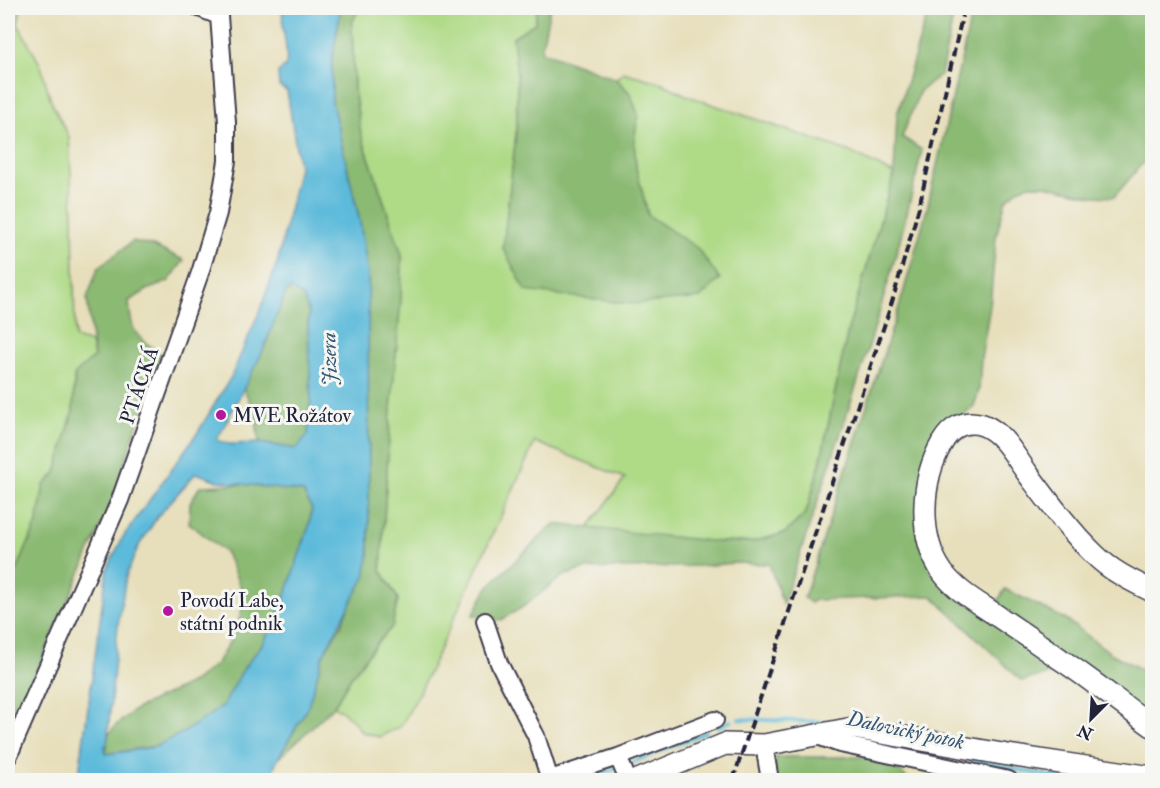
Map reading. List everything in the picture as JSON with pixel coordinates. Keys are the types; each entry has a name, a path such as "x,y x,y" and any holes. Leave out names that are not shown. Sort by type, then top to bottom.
{"main road":[{"path":"1152,591 1110,568 1095,556 1052,506 1005,441 995,431 975,422 964,423 947,435 936,453 926,490 928,536 943,572 965,594 1083,674 1152,726"},
{"path":"639,780 724,744 764,745 863,728 1008,755 1152,777"}],"street":[{"path":"199,8 219,12"},
{"name":"PTÁCKÁ","path":"8,757 120,500 200,273 218,213 227,161 227,122 219,12"},
{"path":"485,621 499,663 536,736 550,780 715,720"},
{"path":"829,733 840,744 1009,780"},
{"path":"764,745 770,780"},
{"path":"618,757 628,780"}],"green space":[{"path":"8,8 21,8 18,24 41,66 51,101 69,137 75,338 91,343 94,357 74,376 73,411 56,473 44,485 37,523 8,588"},
{"path":"341,8 359,8 352,23 354,89 361,134 402,255 401,298 390,420 381,570 398,599 392,627 351,677 334,706 277,760 308,707 323,655 342,624 369,554 368,274 360,222 332,103 332,59"},
{"path":"359,8 537,8 535,23 513,37 517,76 517,126 503,248 648,215 636,168 634,141 638,115 630,93 616,79 623,72 662,83 688,96 848,151 894,174 848,330 820,464 806,513 785,533 752,542 719,542 588,529 625,478 535,442 419,694 400,727 379,737 362,732 351,718 334,706 351,677 392,627 398,599 381,570 390,420 401,298 402,255 361,134 354,89 352,23"},
{"path":"537,8 550,8 541,51 616,79 630,93 638,115 634,141 636,168 648,215 697,248 720,279 700,298 632,304 526,291 503,248 517,126 517,76 513,37 535,23"},
{"path":"929,8 955,8 941,74 920,91 902,137 922,150 908,208 876,322 783,604 769,564 734,563 585,569 563,576 523,607 501,620 473,615 488,587 554,524 719,542 752,542 785,533 806,513 820,464 848,330 894,174 897,115"},
{"path":"973,8 1152,8 1152,152 1114,197 1093,196 1044,185 1030,185 1020,188 1006,200 996,236 979,390 974,406 946,432 923,552 1061,671 1022,681 932,596 814,600 811,603 804,598 900,304 927,209"},
{"path":"133,241 153,246 184,260 169,281 129,301 133,327 145,342 161,355 110,506 8,735 8,588 37,523 44,485 56,473 73,411 75,374 94,357 87,298 98,268"},
{"path":"292,289 303,297 309,313 311,397 308,435 297,449 259,443 256,416 243,387 262,353 286,292"},
{"path":"252,484 303,492 312,509 309,526 286,594 264,642 244,668 223,706 160,745 106,754 108,735 115,726 136,709 193,682 217,663 236,631 245,598 226,553 189,523 190,503 200,486"},
{"path":"1005,589 1065,619 1112,654 1152,675 1152,722 994,607"},
{"path":"776,757 885,757 909,780 773,780"}],"water":[{"name":"Jizera","path":"283,8 341,8 332,59 332,103 360,222 368,274 369,554 365,577 323,655 308,707 277,760 269,780 78,780 107,569 123,537 198,432 231,377 260,310 278,260 299,167 287,91 279,86 278,72 286,66 287,59","holes":["291,289 303,297 309,313 311,397 308,435 296,449 259,443 229,444 217,440 262,353 286,292","196,473 218,481 303,492 312,509 309,526 286,594 264,642 244,668 223,706 184,732 155,747 106,754 118,625 126,577 138,547 158,516"]}],"waterway":[{"name":"Dalovický potok","path":"739,719 821,722 824,724"},
{"name":"Dalovický potok","path":"718,727 731,721"},
{"name":"Dalovický potok","path":"626,765 706,732"},
{"name":"Dalovický potok","path":"965,758 1066,780"},
{"name":"Dalovický potok","path":"583,780 617,768"}],"railway":[{"path":"733,780 892,302 919,207 964,8"}],"place":[{"name":"MVE Rožátov","path":"221,415"},
{"name":"Povodí Labe, státní podnik","path":"168,611"}]}
